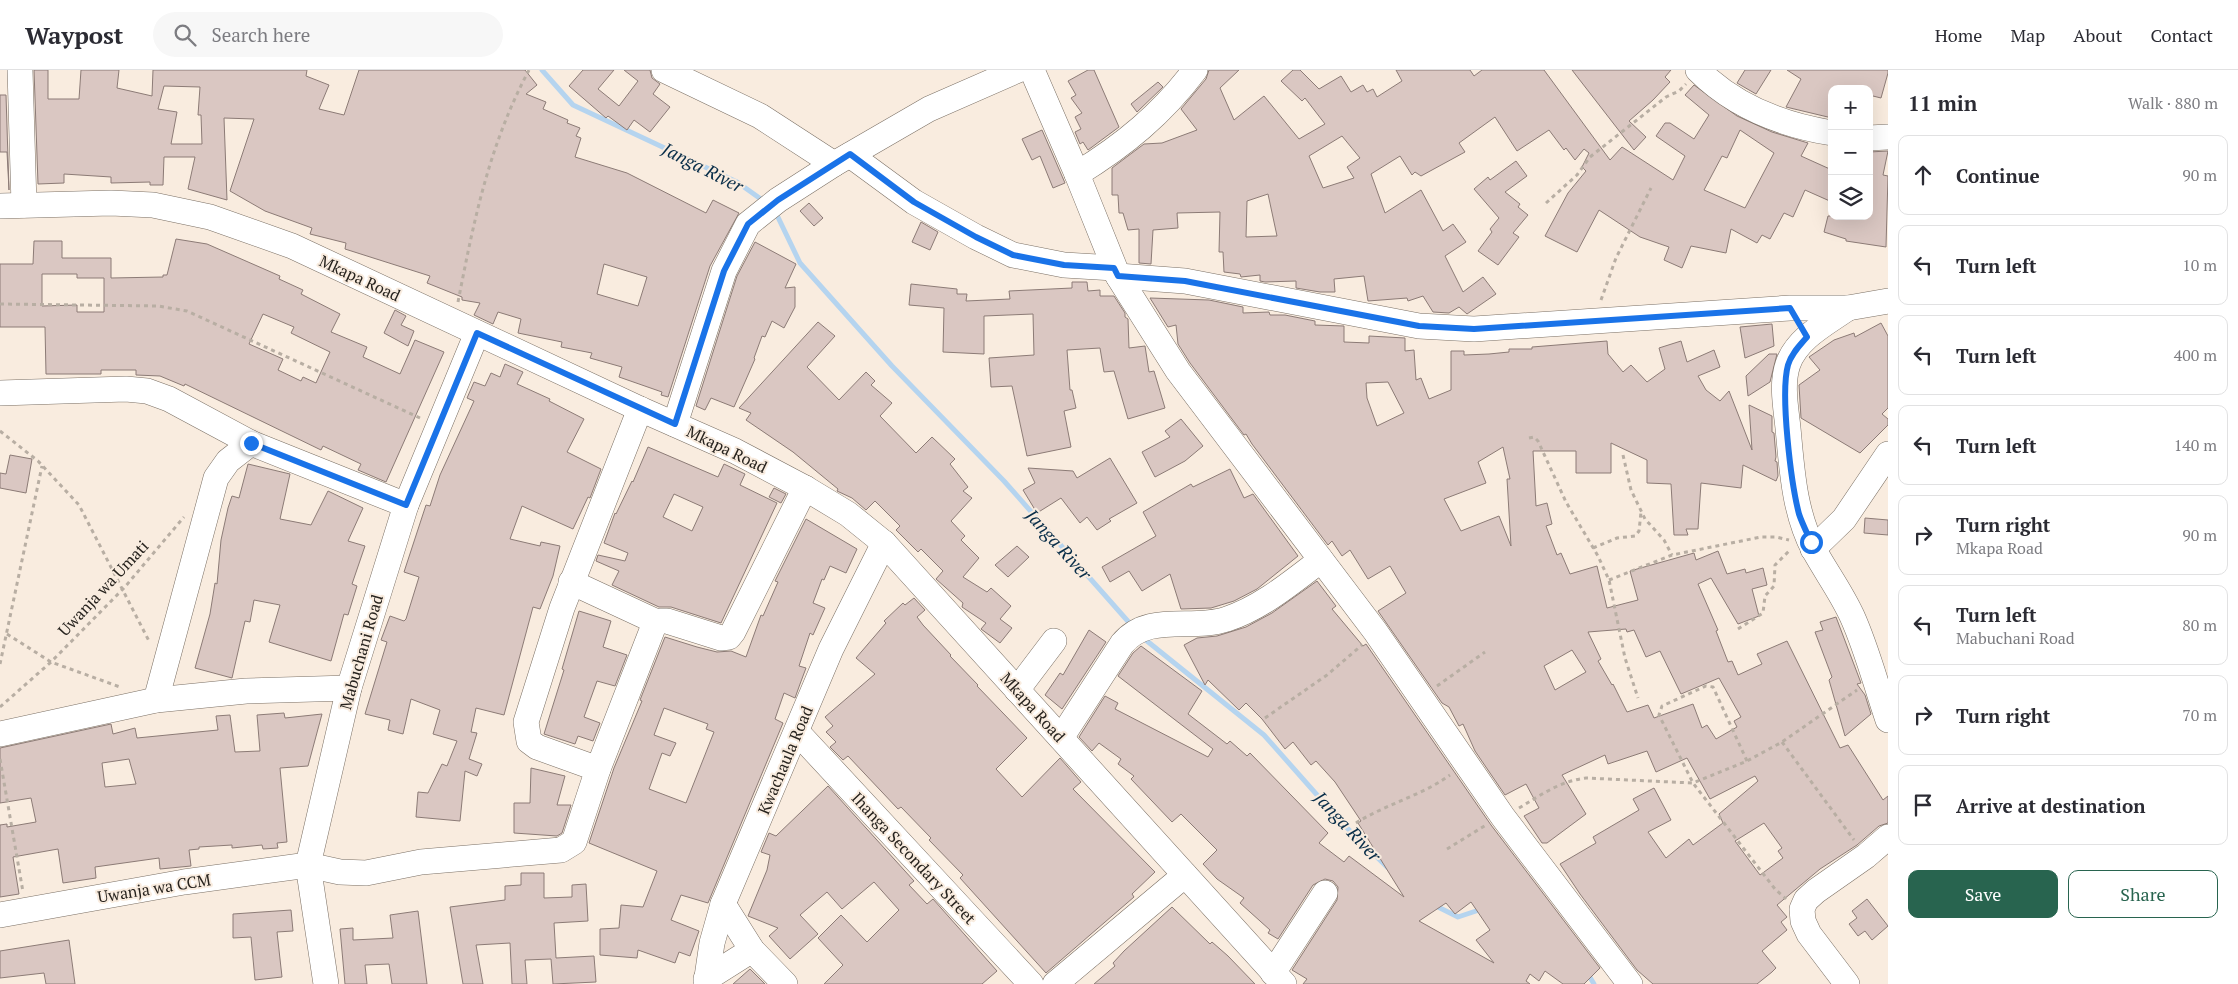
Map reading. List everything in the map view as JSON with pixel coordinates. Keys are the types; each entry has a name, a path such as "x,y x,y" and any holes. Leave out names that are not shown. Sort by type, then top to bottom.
{"street":[{"path":"12,205 20,70"},
{"path":"664,70 760,116 842,159 976,237 1013,255 1064,265 1230,288 1419,326 1474,329 1596,323 1790,308 1848,308 1888,301"},
{"path":"675,424 724,271 748,224 778,200 842,159 929,109 1018,70"},
{"path":"1032,70 1077,174 1116,272 1178,371 1379,637 1502,816 1630,984"},
{"path":"1077,174 1128,140 1179,92 1195,70"},
{"path":"1698,70 1730,96 1759,113 1805,129 1828,132"},
{"path":"1873,138 1888,138"},
{"name":"Mkapa Road","path":"12,205 153,204 210,217 292,246 640,409 735,451 805,488 848,514 884,544 1278,979"},
{"path":"1790,308 1807,337"},
{"path":"1848,308 1807,337 1788,363 1785,391 1793,489 1807,544 1852,616 1888,720"},
{"name":"Mabuchani Road","path":"326,984 308,865 349,688 406,505 477,333"},
{"path":"0,393 126,389 147,391 170,398 251,443 406,505"},
{"path":"598,769 537,747 529,741 526,733 526,722 530,704 571,582 640,409"},
{"path":"156,700 216,478 228,461 251,443"},
{"path":"1807,544 1844,519 1888,454"},
{"path":"571,582 657,622 667,621 721,638 729,636 733,632 805,488"},
{"name":"Kwachaula Road","path":"706,981 712,943 722,904 798,733 831,649 884,544"},
{"path":"1061,738 1122,644 1139,631 1224,620 1267,598 1321,560"},
{"path":"308,865 340,872 366,873 421,862 561,850 574,842 598,769 657,622"},
{"path":"1017,690 1054,641"},
{"path":"0,734 156,700 246,691 349,688"},
{"name":"Ihanga Secondary Street","path":"798,733 1031,984"},
{"path":"1847,984 1809,934 1803,920 1802,909 1806,900 1816,890 1866,856 1888,837"},
{"name":"Uwanja wa CCM","path":"0,915 184,882 308,865"},
{"path":"1055,984 1185,875"},
{"path":"1278,979 1325,893"},
{"path":"722,904 752,950 785,984"},
{"path":"706,981 752,950"}],"path":[{"path":"454,322 477,204 511,104 529,70"},
{"path":"1546,203 1577,174 1590,157 1666,97 1679,91 1698,70"},
{"path":"1596,323 1605,286 1616,258 1651,188"},
{"path":"0,304 158,306 187,310 437,426"},
{"path":"0,431 42,465 79,505 124,588 164,671"},
{"path":"1529,438 1534,438 1538,441 1566,502 1609,580 1625,658 1638,698"},
{"path":"1623,455 1631,490 1641,511 1650,527 1664,540 1672,555"},
{"path":"0,664 42,465"},
{"path":"1593,548 1617,538 1635,536 1639,531 1641,511"},
{"name":"Uwanja wa Umati","path":"0,706 51,662 124,588 186,515"},
{"path":"1609,580 1672,555 1769,536 1807,544"},
{"path":"1738,630 1763,613 1764,596 1774,586 1775,565 1807,544"},
{"path":"7,634 51,662 156,700"},
{"path":"1265,718 1326,674 1367,641 1379,637"},
{"path":"1420,697 1485,652"},
{"path":"1447,849 1561,783 1571,780 1586,778 1693,783 1747,760 1782,742 1851,693 1875,680"},
{"path":"1747,760 1713,687 1706,686 1665,703 1660,710 1659,715 1693,783 1781,896 1802,909"},
{"path":"1782,742 1866,856"},
{"path":"0,759 26,910"},
{"path":"1356,823 1373,812 1437,784 1465,764"}],"building":[{"path":"34,70 48,70 48,99 79,99 81,70 119,70 117,88 152,96 153,70 307,70 306,76 329,85 319,109 344,115 359,70 525,70 537,85 526,94 546,102 543,109 568,120 567,123 580,128 576,136 581,138 575,157 627,173 706,213 713,200 739,213 710,266 668,397 661,395 662,392 619,377 622,367 590,358 592,353 561,347 562,342 518,333 521,319 498,312 493,324 474,315 480,303 462,300 462,297 427,283 430,276 345,249 346,243 310,234 312,228 265,211 230,191 254,119 224,118 227,200 188,189 195,157 164,157 163,185 150,185 150,182 111,183 111,177 64,174 64,183 38,184","holes":["164,86 200,87 198,115 201,115 202,144 171,144 177,112 158,109","604,264 647,277 638,306 597,294"]},
{"path":"583,70 614,70 598,89 619,106 638,81 624,70 650,70 652,78 660,84 653,94 670,107 650,132 634,120 627,130 608,116 606,118 569,86"},
{"path":"1088,70 1094,70 1119,127 1088,150 1083,142 1080,144 1075,132 1081,129 1075,117 1082,113 1071,98 1076,95 1068,81"},
{"path":"1209,70 1239,70 1220,88 1234,120 1264,96 1299,139 1325,124 1305,98 1302,101 1281,81 1293,70 1300,70 1319,89 1341,76 1351,92 1363,85 1367,92 1373,89 1377,97 1402,81 1396,70 1470,70 1474,76 1482,70 1544,70 1610,160 1622,147 1673,180 1685,156 1656,136 1665,123 1670,123 1694,139 1709,115 1685,95 1694,85 1737,116 1772,132 1808,143 1801,156 1828,168 1828,200 1805,190 1793,217 1784,213 1770,239 1762,235 1757,243 1731,229 1726,253 1691,246 1682,268 1664,260 1669,247 1640,237 1599,210 1577,252 1545,236 1568,193 1586,171 1582,167 1589,153 1584,149 1575,160 1566,148 1564,150 1549,130 1517,151 1495,117 1459,143 1465,152 1421,176 1415,172 1412,175 1400,156 1371,174 1385,213 1421,190 1443,231 1453,224 1466,242 1445,256 1463,292 1483,277 1496,294 1467,314 1459,307 1449,313 1433,312 1423,296 1408,301 1407,298 1368,301 1364,276 1334,279 1335,292 1320,292 1296,288 1296,281 1265,282 1260,281 1260,275 1241,277 1240,274 1224,272 1223,252 1219,252 1220,212 1177,213 1178,228 1153,230 1151,264 1139,263 1139,229 1128,230 1123,213 1119,213 1118,195 1112,195 1112,168 1144,144 1162,143 1197,130 1181,109 1206,79","holes":["1740,130 1774,153 1745,208 1704,190 1722,156 1727,158","1342,136 1360,158 1347,167 1354,178 1323,188 1309,156","1268,194 1277,236 1246,237 1247,201"]},
{"path":"1572,70 1671,70 1665,77 1670,82 1629,121 1646,137 1634,150"},
{"path":"1745,70 1771,70 1756,94 1737,83"},
{"path":"1787,70 1888,70 1881,98 1873,96 1873,85 1828,85 1828,117 1786,107 1801,79"},
{"path":"1158,82 1163,87 1137,112 1131,104"},
{"path":"0,95 6,95 9,190 7,152 0,152"},
{"path":"1042,130 1065,183 1053,188 1040,156 1032,160 1022,139"},
{"path":"1888,151 1883,175 1888,176 1886,247 1846,241 1846,239 1824,232 1828,216 1828,220 1873,220 1873,152"},
{"path":"1516,161 1527,176 1505,192 1520,204 1518,207 1528,215 1513,233 1519,237 1498,265 1478,251 1492,232 1490,229 1499,218 1474,189 1488,177 1490,180"},
{"path":"809,203 823,218 814,226 800,211"},
{"path":"921,222 938,232 930,250 912,242"},
{"path":"176,239 207,244 280,276 279,279 303,290 301,294 340,314 331,332 367,347 363,357 400,374 415,340 444,352 386,482 358,470 361,464 323,446 321,450 185,384 184,386 160,376 136,375 136,370 101,370 101,374 46,374 45,327 0,327 0,264 33,264 34,241 62,241 62,258 111,258 111,278 163,277 163,275 167,275","holes":["42,274 77,274 77,278 104,278 104,312 77,312 77,305 42,306","263,314 294,327 291,333 330,352 316,383 303,377 301,381 278,370 283,359 249,344"]},
{"path":"755,242 796,264 785,288 795,287 795,307 784,328 772,321 765,337 762,336 755,359 734,407 711,398 705,410 696,406 737,276"},
{"path":"1072,282 1087,282 1088,291 1100,290 1100,296 1114,296 1125,313 1125,317 1128,319 1129,348 1145,346 1149,372 1154,371 1165,408 1128,419 1114,371 1104,372 1100,348 1067,350 1070,390 1072,390 1076,408 1064,411 1071,447 1027,456 1012,386 991,387 989,358 1034,355 1033,314 984,316 984,354 943,352 944,308 909,305 911,284 957,289 957,294 967,294 966,301 1010,299 1009,291 1072,288"},
{"path":"1150,298 1209,300 1243,307 1243,313 1269,312 1270,315 1285,315 1315,321 1315,325 1344,326 1344,342 1369,343 1369,336 1405,338 1405,351 1414,350 1416,380 1421,378 1429,399 1451,390 1451,351 1464,351 1464,355 1489,354 1509,352 1509,349 1532,349 1532,347 1607,341 1608,354 1623,372 1631,365 1647,382 1665,369 1659,348 1681,341 1687,362 1714,350 1720,367 1698,376 1706,390 1720,401 1729,391 1752,450 1749,405 1772,416 1772,432 1774,433 1775,461 1777,462 1778,476 1776,481 1743,465 1741,488 1701,483 1698,529 1686,529 1688,535 1674,535 1671,484 1647,483 1647,460 1611,443 1611,473 1576,473 1576,451 1533,451 1536,506 1547,503 1552,524 1546,526 1557,555 1561,553 1570,574 1597,566 1607,608 1638,600 1630,571 1694,553 1696,560 1718,551 1727,574 1745,569 1746,573 1763,568 1767,585 1752,589 1759,616 1738,624 1711,578 1698,584 1718,630 1716,631 1728,662 1732,661 1738,675 1762,664 1757,654 1787,641 1840,748 1848,745 1883,800 1888,796 1888,823 1879,826 1857,845 1820,869 1777,905 1787,917 1781,922 1787,930 1762,951 1776,968 1772,972 1757,984 1653,984 1637,970 1560,864 1596,843 1593,837 1639,810 1633,799 1654,788 1671,820 1648,832 1666,858 1689,839 1693,845 1723,823 1719,814 1758,781 1755,776 1710,799 1687,758 1656,772 1647,751 1608,764 1605,755 1562,775 1586,814 1547,843 1542,843 1524,816 1539,808 1526,784 1505,795 1475,751 1463,724 1459,726 1449,707 1442,703 1378,611 1406,593 1390,566 1368,579 1350,550 1342,556 1332,541 1328,545 1246,434 1244,435 1190,363 1178,344 1176,325 1168,327","holes":["1388,382 1404,413 1377,426 1367,398 1366,383","1503,447 1510,479 1507,479 1511,546 1499,516 1461,531 1444,499 1486,483 1478,462","1626,629 1627,632 1634,630 1646,657 1660,651 1681,694 1719,678 1741,717 1734,721 1737,727 1716,739 1707,725 1702,728 1693,704 1654,718 1648,705 1627,712 1613,684 1598,661 1601,659 1588,632","1572,650 1586,672 1555,690 1544,666","1764,823 1782,848 1778,851 1783,858 1760,875 1735,841"]},
{"path":"395,310 406,316 401,325 414,331 408,346 384,333"},
{"path":"818,322 835,336 807,367 839,400 866,372 875,381 871,385 892,403 880,416 916,453 932,437 955,459 950,464 968,487 963,491 972,498 951,521 965,536 961,540 979,558 963,577 987,592 991,588 1011,606 1000,619 1012,628 1000,643 981,629 986,623 962,607 963,603 936,579 943,571 921,549 918,552 896,530 900,526 875,501 866,510 852,498 837,491 838,489 793,452 746,420 751,413 739,408"},
{"path":"1881,323 1888,336 1888,408 1882,414 1888,419 1888,425 1860,453 1801,418 1799,385 1820,370 1809,357 1834,340 1854,333 1855,337"},
{"path":"1772,324 1774,346 1745,358 1740,327"},
{"path":"1769,354 1777,354 1770,382 1748,396 1746,376"},
{"path":"505,364 523,372 517,384 550,399 549,401 584,419 567,452 601,469 590,498 588,497 573,529 522,506 510,539 540,546 541,542 560,546 553,576 540,609 533,607 504,715 476,708 471,732 477,733 469,759 482,764 477,776 465,771 460,821 416,817 418,792 428,793 442,764 447,766 457,741 433,734 440,710 411,699 403,734 388,730 390,720 365,714 387,642 381,640 390,616 404,621 406,619 419,577 404,572 426,505 430,506 440,475 474,401 467,398 474,382 485,386 491,373 500,377"},
{"path":"1181,419 1203,446 1185,461 1155,477 1142,452 1170,437 1165,431"},
{"path":"648,447 718,477 724,464 745,474 740,485 777,503 721,623 671,607 659,607 612,585 619,571 596,561 598,555 625,561 628,553 604,543 615,513 633,482","holes":["674,494 703,507 692,531 663,517"]},
{"path":"10,455 32,459 26,493 0,488 0,473 6,474"},
{"path":"1110,458 1137,503 1109,519 1111,521 1097,530 1087,517 1080,523 1061,498 1037,513 1023,490 1035,483 1028,468 1073,471 1077,478"},
{"path":"248,464 290,474 280,519 311,525 328,491 363,508 348,541 365,546 352,584 357,586 348,615 344,614 331,661 269,642 280,605 254,600 250,622 245,621 232,678 195,668 210,614 215,583 217,584 221,540 228,508 232,496 239,498"},
{"path":"1230,469 1244,498 1253,494 1298,556 1257,589 1234,601 1211,608 1181,609 1170,574 1142,591 1129,571 1110,582 1102,567 1156,536 1143,512 1191,484 1193,487"},
{"path":"774,488 786,494 781,503 769,497"},
{"path":"1865,518 1888,520 1888,535 1864,533"},
{"path":"806,519 857,549 846,573 830,566 824,580 822,579 813,603 825,608 813,635 810,633 799,666 806,668 795,698 784,693 775,719 783,723 708,903 681,895 671,920 699,931 690,956 679,952 675,963 638,950 637,958 600,955 600,929 619,928 621,905 643,907 657,871 589,843 614,768 642,701 640,700 665,637 717,652 731,651 746,657 761,615 763,616 778,582 775,581","holes":["664,708 708,724 706,729 714,732 686,803 649,789 662,753 670,756 676,743 654,735"]},
{"path":"1017,546 1029,557 1008,577 995,565"},
{"path":"1317,581 1336,606 1332,609 1363,646 1366,644 1491,825 1600,968 1584,984 1563,984 1545,971 1539,981 1530,974 1526,981 1530,984 1303,984 1307,979 1292,970 1337,900 1338,887 1333,881 1325,879 1313,885 1278,939 1268,933 1270,930 1240,903 1244,898 1217,879 1203,864 1217,850 1181,814 1172,822 1131,779 1134,776 1118,764 1121,759 1099,743 1092,751 1079,737 1105,696 1118,703 1115,709 1208,757 1213,749 1118,676 1133,653 1141,646 1202,691 1188,714 1227,744 1230,741 1247,756 1250,753 1328,833 1319,843 1344,862 1349,856 1404,897 1358,823 1361,821 1335,782 1316,761 1311,765 1293,742 1285,749 1262,719 1246,703 1239,710 1208,680 1205,685 1184,645 1197,638 1217,636 1246,627 1272,613","holes":["1471,902 1490,930 1476,940 1494,963 1419,921 1446,903 1455,914"]},
{"path":"914,598 925,610 917,617 923,625 977,686 1027,738 996,769 1022,797 1060,758 1081,782 1073,789 1155,872 1132,894 1134,897 1046,973 960,878 963,875 929,840 931,838 901,807 898,809 848,756 843,760 830,747 836,742 826,732 833,726 825,717 875,674 856,658 886,623 884,621 903,603 905,605"},
{"path":"579,611 611,621 603,647 627,655 615,686 597,681 584,717 600,723 593,741 578,736 575,744 544,734 564,670 562,669"},
{"path":"1836,617 1861,683 1857,684 1865,695 1871,714 1845,736 1829,680 1832,677 1815,632 1823,630 1820,622"},
{"path":"1089,630 1106,642 1062,709 1045,695 1060,673 1063,675"},
{"path":"284,713 285,718 322,714 308,766 280,768 287,842 277,843 278,848 263,849 262,845 232,848 232,845 199,847 199,849 189,850 191,866 160,869 159,858 95,867 96,878 63,883 58,849 13,857 19,894 0,897 0,825 7,824 7,827 36,822 31,798 0,803 0,748 111,724 113,734 135,728 137,738 218,730 216,716 230,715 235,752 260,751 257,715","holes":["129,759 136,784 105,787 102,763"]},
{"path":"531,768 565,776 557,805 571,805 562,833 557,836 514,833 514,803 530,803"},
{"path":"828,786 914,881 909,885 927,904 933,899 997,971 982,984 824,984 843,965 818,938 841,915 867,942 899,910 874,882 842,909 827,892 800,915 818,934 790,959 769,936 778,928 748,916 767,870 770,855 761,852 769,833 776,836"},
{"path":"521,873 544,873 544,898 572,897 572,885 586,884 588,921 554,923 556,958 594,956 596,982 553,984 551,959 525,960 527,984 512,984 510,943 476,945 483,984 463,984 450,907 505,900 505,886 521,885"},
{"path":"1867,899 1888,926 1872,940 1865,931 1858,936 1849,924 1857,918 1852,911"},
{"path":"1172,907 1210,944 1212,942 1228,956 1255,984 1094,984 1115,966 1113,963 1124,951"},
{"path":"291,910 293,931 277,932 282,977 255,980 251,937 233,938 233,914"},
{"path":"418,911 427,984 392,984 389,964 365,965 367,984 345,984 340,929 353,928 353,940 393,938 390,915"},
{"path":"69,940 75,984 46,984 44,973 0,978 0,951"},
{"path":"750,969 765,984 733,984"}],"waterway":[{"name":"Janga River","path":"542,70 573,105 737,182 765,202"},
{"name":"Janga River","path":"775,211 800,263 892,366 1004,481 1133,627"},
{"name":"Janga River","path":"1142,637 1264,735 1341,822 1387,867"},
{"name":"Janga River","path":"1434,905 1458,917 1482,909"},
{"name":"Janga River","path":"1588,974 1594,984"}],"route":[{"path":"251,443 406,505 477,333 675,424 724,271 748,224 778,200 850,154 874,174 914,202 976,237 1013,255 1038,262 1114,268 1118,276 1185,281 1246,291 1419,326 1474,329 1538,326 1790,308 1807,337 1788,363 1785,391 1793,489 1799,516 1811,542"}]}
